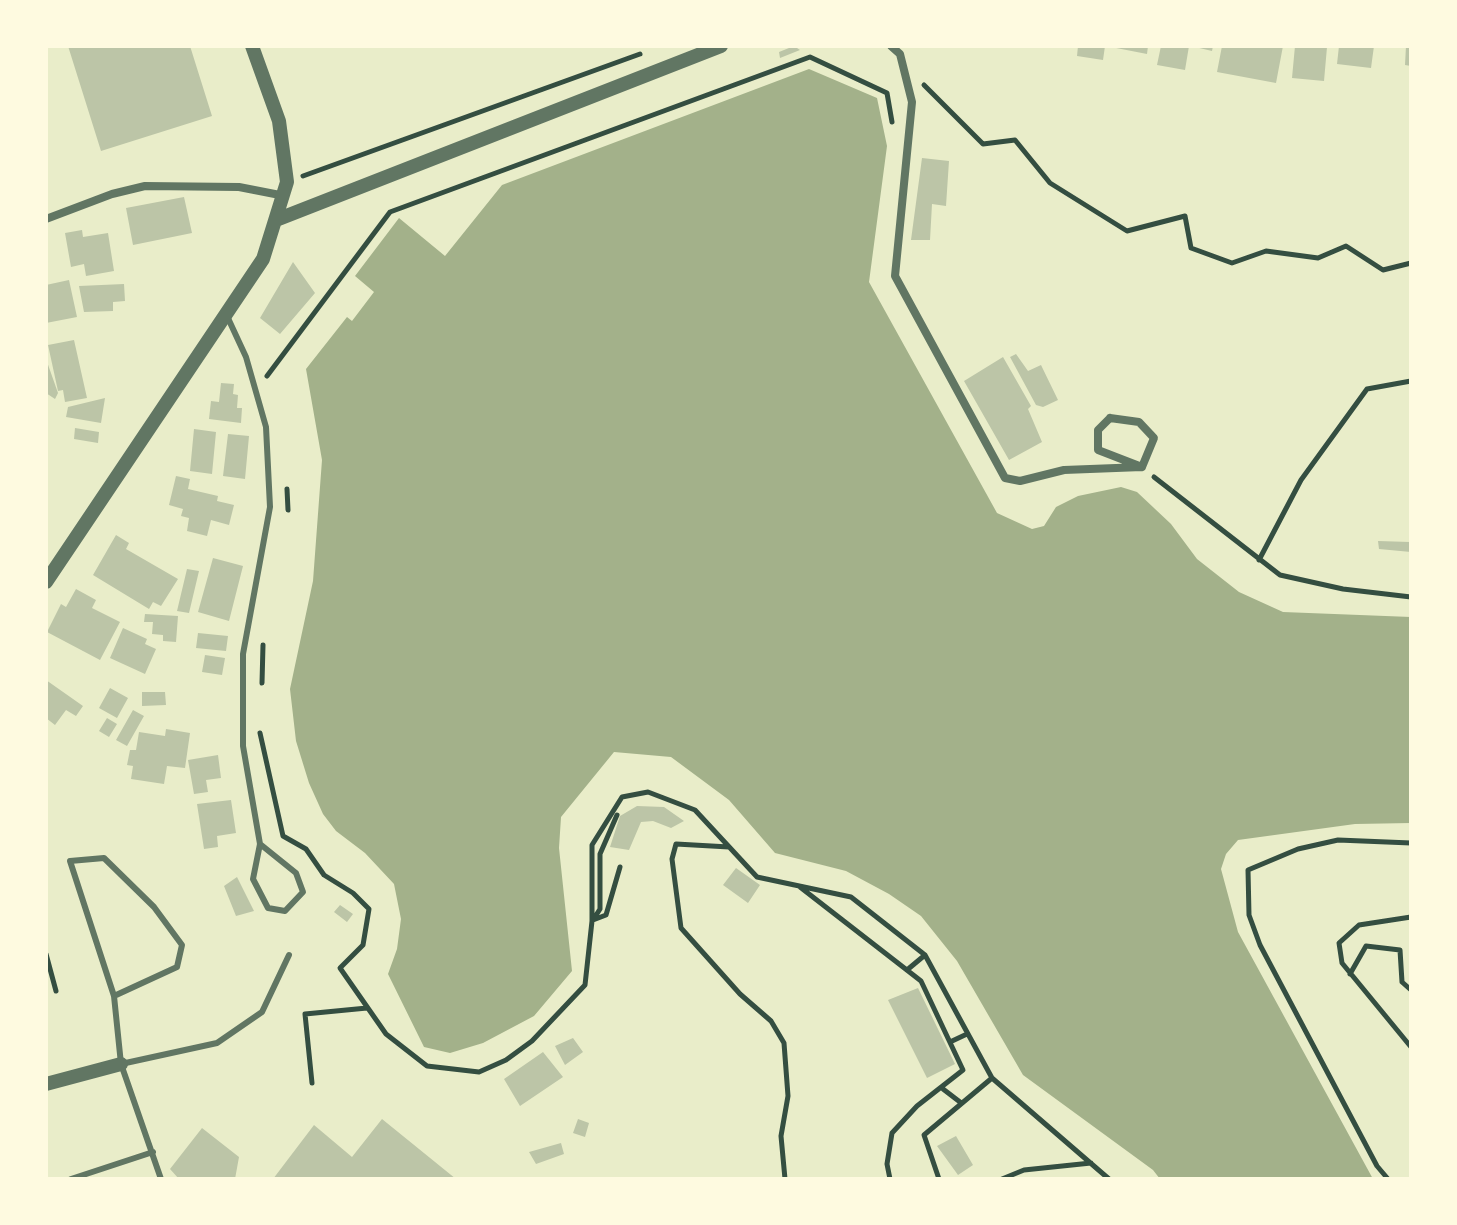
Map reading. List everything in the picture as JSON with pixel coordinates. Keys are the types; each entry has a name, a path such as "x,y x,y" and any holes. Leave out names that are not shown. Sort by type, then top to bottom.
{"street":[{"path":"46,582 263,259 286,189 279,121 252,46"},
{"path":"276,220 721,46"},
{"path":"891,46 900,54 912,102 895,276 1005,478 1020,481 1064,470 1142,467"},
{"path":"46,219 112,194 145,186 286,189"},
{"path":"1110,418 1139,422 1154,438 1142,467 1098,450 1098,430 1110,418"},
{"path":"46,1084 121,1064"}],"lane":[{"path":"227,316 246,357 266,427 270,507 243,654 243,746 260,844 253,879 268,908 285,911 303,892 296,873 260,844"},
{"path":"114,996 177,967 182,945 154,907 104,858 70,861 114,996 121,1064 161,1179"},
{"path":"121,1064 217,1043 262,1012 289,955"},
{"path":"71,1179 153,1152"}],"path":[{"path":"286,189 645,51"},
{"path":"261,384 390,212 810,57 887,93 894,133"},
{"path":"907,84 928,86 983,144 1015,140 1050,183 1127,231 1185,216 1191,248 1232,263 1266,251 1318,258 1346,246 1383,270 1411,263"},
{"path":"1259,560 1301,480 1367,389 1411,381"},
{"path":"1142,467 1280,575 1343,589 1411,597"},
{"path":"286,487 290,502 287,515"},
{"path":"261,686 263,641"},
{"path":"260,732 283,836 306,849 324,875 353,893 369,909 363,945 340,968 386,1034 427,1066 479,1072 506,1060 532,1041 585,985 592,921 592,845 622,797 648,792 695,810 757,877 851,897 925,955 992,1078 1109,1179"},
{"path":"592,921 600,909 600,854 617,815"},
{"path":"1388,1179 1377,1166 1260,945 1249,915 1248,870 1298,849 1338,840 1411,843"},
{"path":"729,847 676,844 672,859 681,928 740,994 771,1021 784,1043 788,1096 781,1136 785,1179"},
{"path":"592,921 606,915 620,867"},
{"path":"799,886 921,981 963,1070 943,1089 917,1106 892,1133 887,1164 890,1179"},
{"path":"1411,917 1359,925 1339,943 1342,963 1411,1047"},
{"path":"1350,974 1366,946 1400,950 1402,982 1411,990"},
{"path":"46,954 56,991"},
{"path":"907,970 925,955"},
{"path":"312,1083 305,1014 368,1008"},
{"path":"950,1042 968,1034"},
{"path":"938,1179 924,1135 992,1078"},
{"path":"943,1089 960,1102"},
{"path":"1002,1179 1024,1170 1093,1163"}],"shaded area":[{"path":"809,69 877,98 887,146 869,282 997,513 1032,529 1044,526 1056,507 1078,496 1121,487 1137,492 1171,524 1197,559 1239,592 1283,612 1411,617 1411,823 1355,824 1238,840 1226,854 1221,869 1238,932 1373,1179 1160,1179 1153,1170 1023,1075 957,961 921,916 889,894 846,871 775,853 729,800 671,757 614,752 561,817 559,848 572,971 534,1016 483,1043 450,1053 424,1047 388,974 397,949 401,919 394,884 365,853 336,831 323,814 296,741 290,689 313,581 322,460 306,369 347,317 352,321 374,292 355,276 399,218 445,256 502,185"}],"building":[{"path":"68,46 190,46 212,116 101,151"},
{"path":"794,46 800,50 780,58 779,52"},
{"path":"1078,46 1105,46 1103,60 1077,56"},
{"path":"1106,46 1148,46 1147,54"},
{"path":"1161,46 1189,46 1185,70 1157,65"},
{"path":"1191,46 1213,46 1212,51"},
{"path":"1222,46 1283,46 1276,83 1217,72"},
{"path":"1295,46 1327,47 1324,81 1292,78"},
{"path":"1339,46 1374,46 1371,68 1337,64"},
{"path":"1406,46 1411,46 1411,66 1405,65"},
{"path":"922,158 949,161 946,206 932,204 930,240 911,240"},
{"path":"184,197 192,233 133,245 126,208"},
{"path":"82,230 83,237 108,233 114,271 86,276 84,264 71,267 65,233"},
{"path":"293,262 315,293 280,334 260,318"},
{"path":"69,280 77,317 46,323 46,285"},
{"path":"124,284 125,301 113,302 113,311 84,312 79,286"},
{"path":"74,340 87,398 65,402 63,390 58,391 48,345"},
{"path":"1016,354 1028,371 1041,365 1058,400 1043,407 1036,405 1010,357"},
{"path":"1003,357 1031,406 1028,409 1042,442 1009,460 964,381"},
{"path":"46,359 58,393 55,399 46,393"},
{"path":"221,383 234,384 233,394 238,395 237,408 242,408 241,423 209,419 211,401 219,402"},
{"path":"105,398 101,423 66,417 68,407"},
{"path":"75,428 99,432 98,443 74,439"},
{"path":"194,429 216,432 212,474 190,471"},
{"path":"228,434 249,436 245,479 223,476"},
{"path":"176,476 190,479 188,489 218,496 217,501 234,505 229,525 211,520 207,536 187,531 189,518 181,516 183,509 169,505"},
{"path":"116,535 129,543 126,549 178,579 161,606 153,602 149,609 93,575"},
{"path":"1378,541 1410,542 1411,552 1379,549"},
{"path":"213,558 243,566 229,621 198,612"},
{"path":"187,569 199,571 189,613 177,611"},
{"path":"76,589 96,600 92,608 120,622 100,660 47,632 61,604 66,607"},
{"path":"145,614 178,616 176,642 163,641 163,635 152,634 153,622 144,622"},
{"path":"123,628 147,639 145,644 156,649 145,674 110,658"},
{"path":"198,633 228,636 226,651 196,648"},
{"path":"205,655 225,658 222,675 202,672"},
{"path":"46,680 83,706 76,716 66,710 55,725 46,718"},
{"path":"110,688 128,698 117,718 99,708"},
{"path":"142,692 165,692 166,705 142,706"},
{"path":"133,710 144,716 127,746 116,740"},
{"path":"107,718 117,724 109,737 99,731"},
{"path":"166,729 190,733 185,768 167,766 164,784 131,779 133,766 127,765 130,750 136,750 139,732 165,736"},
{"path":"218,755 221,778 206,780 208,792 194,794 188,760"},
{"path":"231,800 236,833 217,836 218,847 204,849 197,804"},
{"path":"637,806 664,807 684,821 671,828 653,821 641,822 629,850 610,847 620,816"},
{"path":"736,868 760,885 748,903 723,885"},
{"path":"237,877 254,911 236,916 224,886"},
{"path":"340,905 353,914 347,922 334,912"},
{"path":"918,988 955,1064 927,1078 888,1000"},
{"path":"573,1038 583,1052 565,1065 555,1046"},
{"path":"543,1052 563,1077 520,1106 504,1079"},
{"path":"382,1119 456,1179 273,1179 314,1125 352,1157"},
{"path":"578,1119 589,1123 585,1137 573,1133"},
{"path":"202,1128 239,1157 235,1179 179,1179 170,1169"},
{"path":"956,1136 973,1165 958,1175 937,1146"},
{"path":"561,1143 564,1154 536,1164 529,1152"}]}
